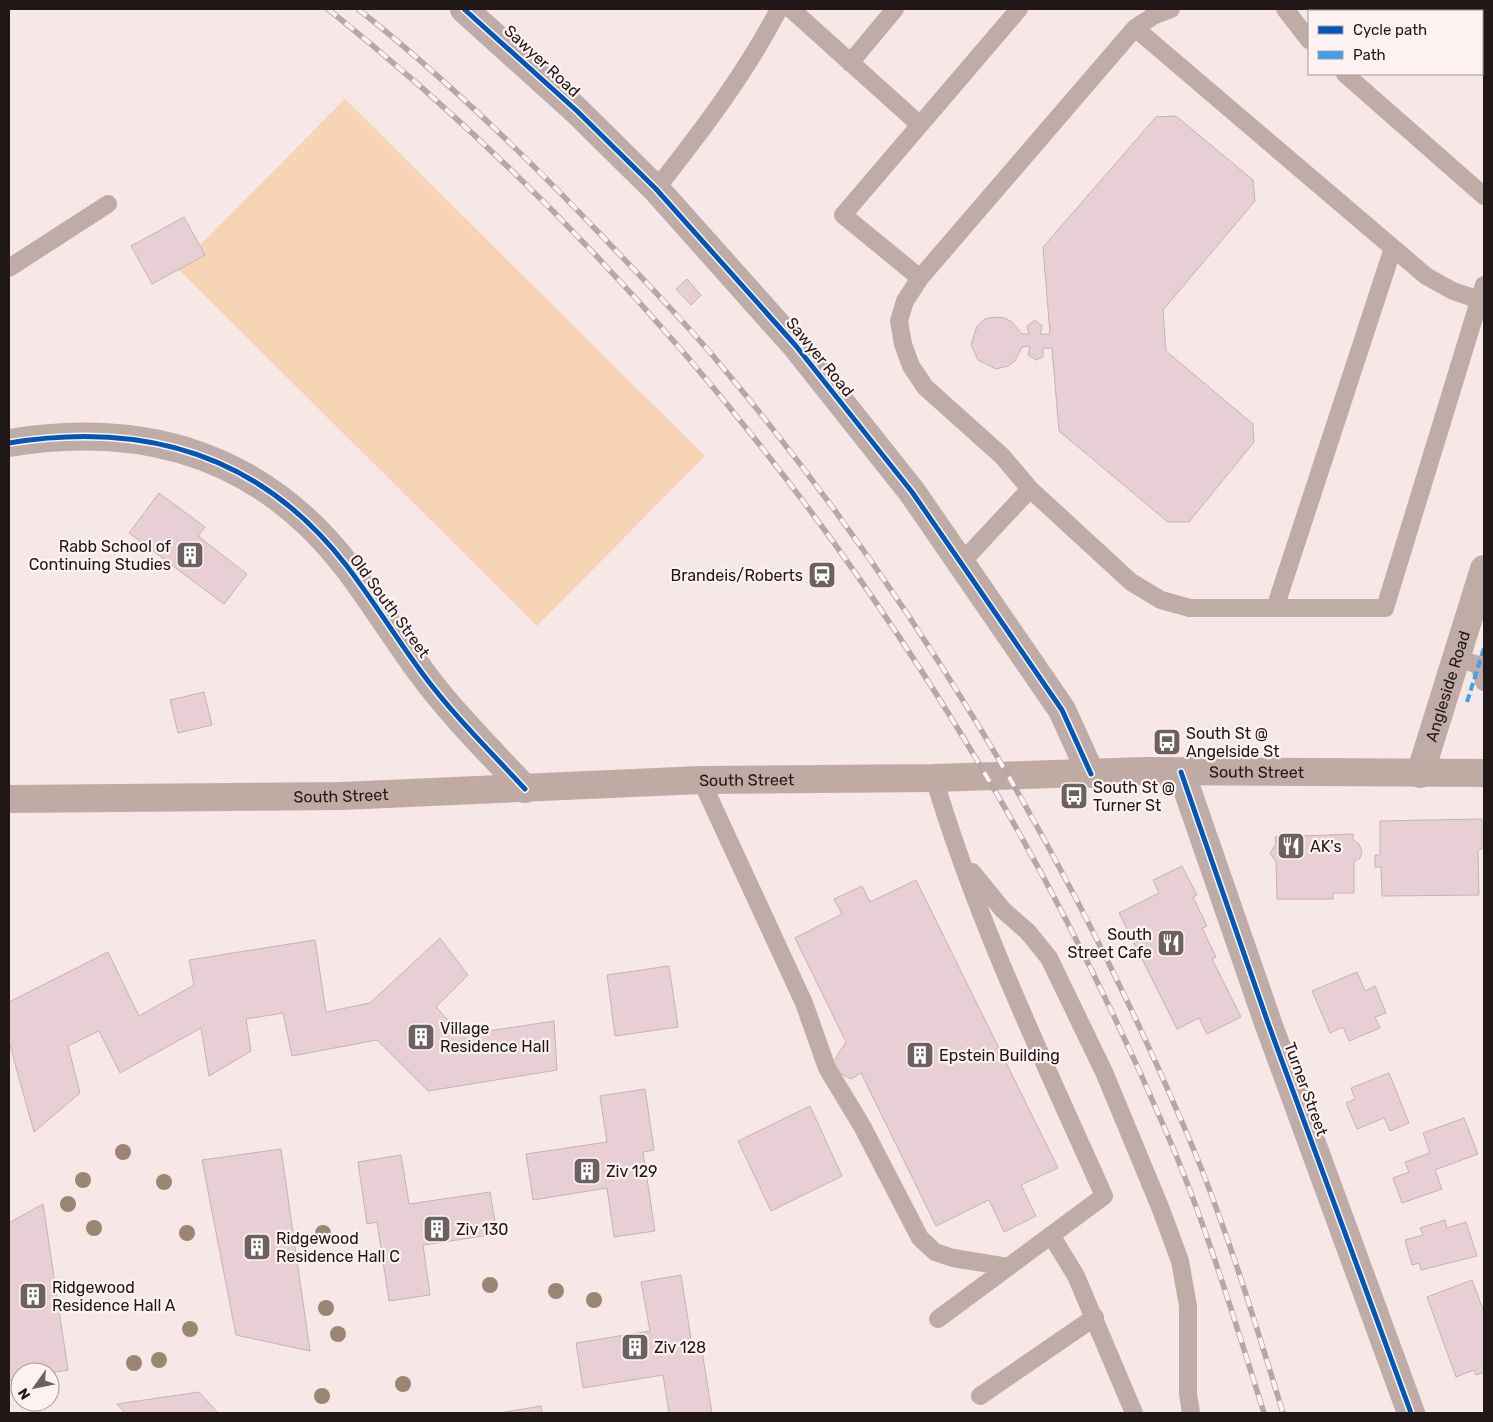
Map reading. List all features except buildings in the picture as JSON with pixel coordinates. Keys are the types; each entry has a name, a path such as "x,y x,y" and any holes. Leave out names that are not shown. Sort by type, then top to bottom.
{"main road":[{"name":"South Street","path":"9,799 342,796 701,780 934,778 1181,772 1484,773"}],"street":[{"name":"Sawyer Road","path":"464,9 577,110 656,189 796,346 912,492 961,563 1062,710 1091,774"},
{"name":"Old South Street","path":"9,443 34,438 81,436 128,439 169,445 218,461 258,484 291,508 319,534 345,564 423,674 458,717 525,789"},
{"name":"Angleside Road","path":"1420,774 1484,569"},
{"name":"Turner Street","path":"1181,772 1268,1023 1411,1413"}],"lane":[{"path":"656,189 738,79 763,41 779,9"},
{"path":"791,9 920,125"},
{"path":"850,63 895,9"},
{"path":"920,278 843,215 1019,9"},
{"path":"1135,28 1426,276 1453,291 1482,293 1385,608 1190,608 1161,600 1131,582 1030,489 1002,456 926,387 911,366 903,344 900,321 905,301 920,278 1135,28 1155,15 1171,9"},
{"path":"1285,9 1308,39"},
{"path":"1346,75 1484,196"},
{"path":"9,268 108,204"},
{"path":"1275,608 1393,248"},
{"path":"961,563 1030,489"},
{"path":"1456,658 1479,664 1484,682"},
{"path":"934,778 961,857 1018,1002 1104,1196 938,1319"},
{"path":"701,780 804,1003 827,1068 862,1126 920,1238 935,1252 953,1258 1008,1267"},
{"path":"961,857 983,888 1028,932 1049,958 1104,1072 1160,1207 1180,1261 1188,1306 1188,1394 1191,1413"},
{"path":"1051,1235 1076,1276 1095,1317 1128,1411"},
{"path":"980,1396 1095,1317"}],"shaded area":[{"path":"345,99 705,456 537,626 177,268"}],"railway":[{"path":"328,9 462,124 588,248 706,379 815,517 916,662 1008,813 1091,969 1180,1164 1218,1270 1264,1413"},
{"path":"358,9 422,62 515,147 691,331 789,450 855,539 919,631 978,725 1034,822 1087,920 1136,1020 1182,1122 1211,1193 1249,1303 1283,1413"}],"marked path":[{"path":"1467,702 1484,648"}],"cycle path":[{"path":"464,9 577,111 656,189 796,346 912,492 961,563 1062,710 1091,774"},
{"path":"9,443 58,437 106,437 152,443 196,454 237,472 276,496 312,527 346,565 412,660 434,688 459,718 525,789"},
{"path":"1181,772 1268,1023 1411,1413"}],"place":[{"name":"Rabb School of Continuing Studies","path":"190,555"},
{"name":"Brandeis/Roberts","path":"822,575"},
{"name":"South St @ Angelside St","path":"1167,742"},
{"name":"South St @ Turner St","path":"1074,796"},
{"name":"AK's","path":"1291,846"},
{"name":"South Street Cafe","path":"1171,943"},
{"name":"Village Residence Hall","path":"421,1037"},
{"name":"Epstein Building","path":"920,1055"},
{"name":"Ziv 129","path":"587,1171"},
{"name":"Ziv 130","path":"437,1229"},
{"name":"Ridgewood Residence Hall C","path":"257,1247"},
{"name":"Ridgewood Residence Hall A","path":"33,1296"},
{"name":"Ziv 128","path":"635,1347"}]}
